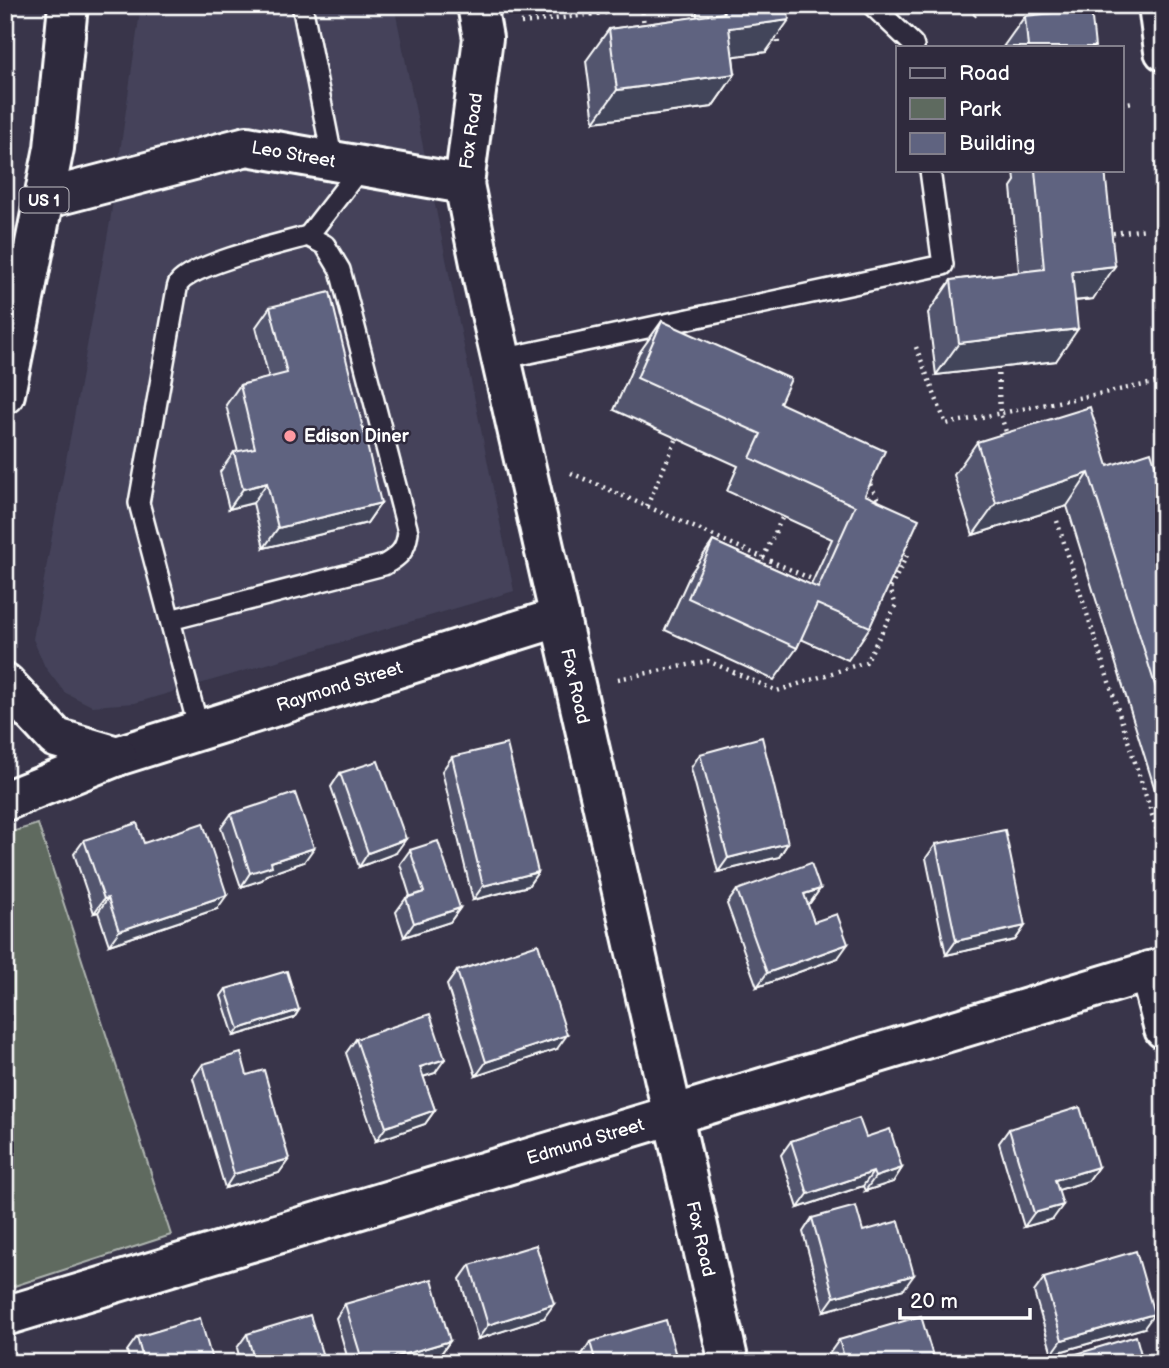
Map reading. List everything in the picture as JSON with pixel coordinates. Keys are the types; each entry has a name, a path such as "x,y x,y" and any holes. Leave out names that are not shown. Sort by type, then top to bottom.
{"main road":[{"name":"US 1","path":"5,394 54,148 68,5"},
{"name":"Fox Road","path":"477,5 483,38 464,184 501,359 729,1363"},
{"path":"1158,5 1164,51"},
{"name":"Leo Street","path":"44,199 247,146 464,184"},
{"name":"Raymond Street","path":"5,801 117,756 559,617"},
{"path":"5,683 56,738 117,756"},
{"path":"1157,969 1164,1029"},
{"name":"Edmund Street","path":"5,1316 1157,969"}],"lane":[{"path":"302,5 348,164 308,236"},
{"path":"872,5 914,46"},
{"path":"501,359 943,265 930,172"},
{"path":"170,620 384,565 402,553 407,543 408,532 340,270 325,245 308,236 246,252 199,270 179,283 139,503 199,730"}],"path":[{"path":"512,24 670,5"},
{"path":"974,16 984,5"},
{"path":"642,7 645,31"},
{"path":"776,31 778,44"},
{"path":"1124,104 1133,102"},
{"path":"1098,235 1147,229"},
{"path":"916,347 946,424 1164,381"},
{"path":"998,367 1000,413 1011,445"},
{"path":"647,506 677,438"},
{"path":"862,467 884,511"},
{"path":"569,472 814,580"},
{"path":"759,567 783,516"},
{"path":"1057,521 1164,852"},
{"path":"618,679 708,662 777,691 866,662 897,605 890,589 907,555 901,544"}],"shaded area":[{"path":"141,5 394,5 514,591 135,703 92,706 64,692 45,667 33,639 110,222"}],"green space":[{"path":"38,824 171,1235 5,1289 5,834"}],"building":[{"path":"722,5 787,5 789,20 729,28 735,74 617,90 609,29 724,13"},
{"path":"1091,9 1095,46 1028,46 1025,16"},
{"path":"1035,172 1105,172 1115,266 1072,271 1078,329 959,343 951,280 1044,269"},
{"name":"Edison Diner","path":"330,292 381,503 278,528 267,483 243,489 234,452 255,448 240,385 287,373 270,307"},
{"path":"662,321 791,379 780,403 885,451 865,495 919,519 870,627 817,604 797,648 688,598 713,541 818,588 855,506 750,458 761,434 637,378"},
{"path":"1090,407 1108,466 1151,452 1164,492 1164,714 1089,473 996,503 977,442"},
{"path":"762,737 788,843 728,858 700,754"},
{"path":"507,744 538,872 483,886 452,757"},
{"path":"378,761 406,839 368,853 340,773"},
{"path":"295,793 314,848 271,862 272,866 250,873 231,814"},
{"path":"137,823 144,843 203,823 227,895 119,931 108,898 104,899 84,840"},
{"path":"1005,830 1025,926 956,941 936,844"},
{"path":"438,841 460,908 414,923 406,898 424,892 410,850"},
{"path":"811,863 820,889 804,894 814,922 837,914 848,944 767,973 737,890"},
{"path":"538,944 567,1035 486,1062 457,971"},
{"path":"287,971 299,1010 239,1029 226,989"},
{"path":"430,1014 445,1059 420,1067 435,1110 386,1127 356,1039"},
{"path":"241,1053 247,1075 264,1070 289,1159 234,1174 203,1064"},
{"path":"1080,1107 1098,1167 1055,1180 1063,1205 1034,1213 1009,1129"},
{"path":"859,1118 866,1137 890,1129 902,1168 875,1177 873,1172 808,1194 791,1141"},
{"path":"856,1206 863,1231 899,1221 914,1275 834,1297 812,1218"},
{"path":"536,1245 554,1304 488,1325 470,1265"},
{"path":"1136,1251 1154,1314 1062,1340 1044,1278"},
{"path":"432,1279 450,1341 375,1363 363,1363 345,1304"},
{"path":"310,1315 325,1363 255,1363 247,1334"},
{"path":"921,1316 935,1363 846,1363 839,1340"},
{"path":"200,1318 213,1363 144,1363 137,1337"},
{"path":"666,1320 678,1363 596,1363 590,1342"},
{"path":"1136,1336 1142,1358 1154,1354 1157,1363 1061,1363 1060,1359"}],"place":[{"name":"Edison Diner","path":"290,436"}]}
